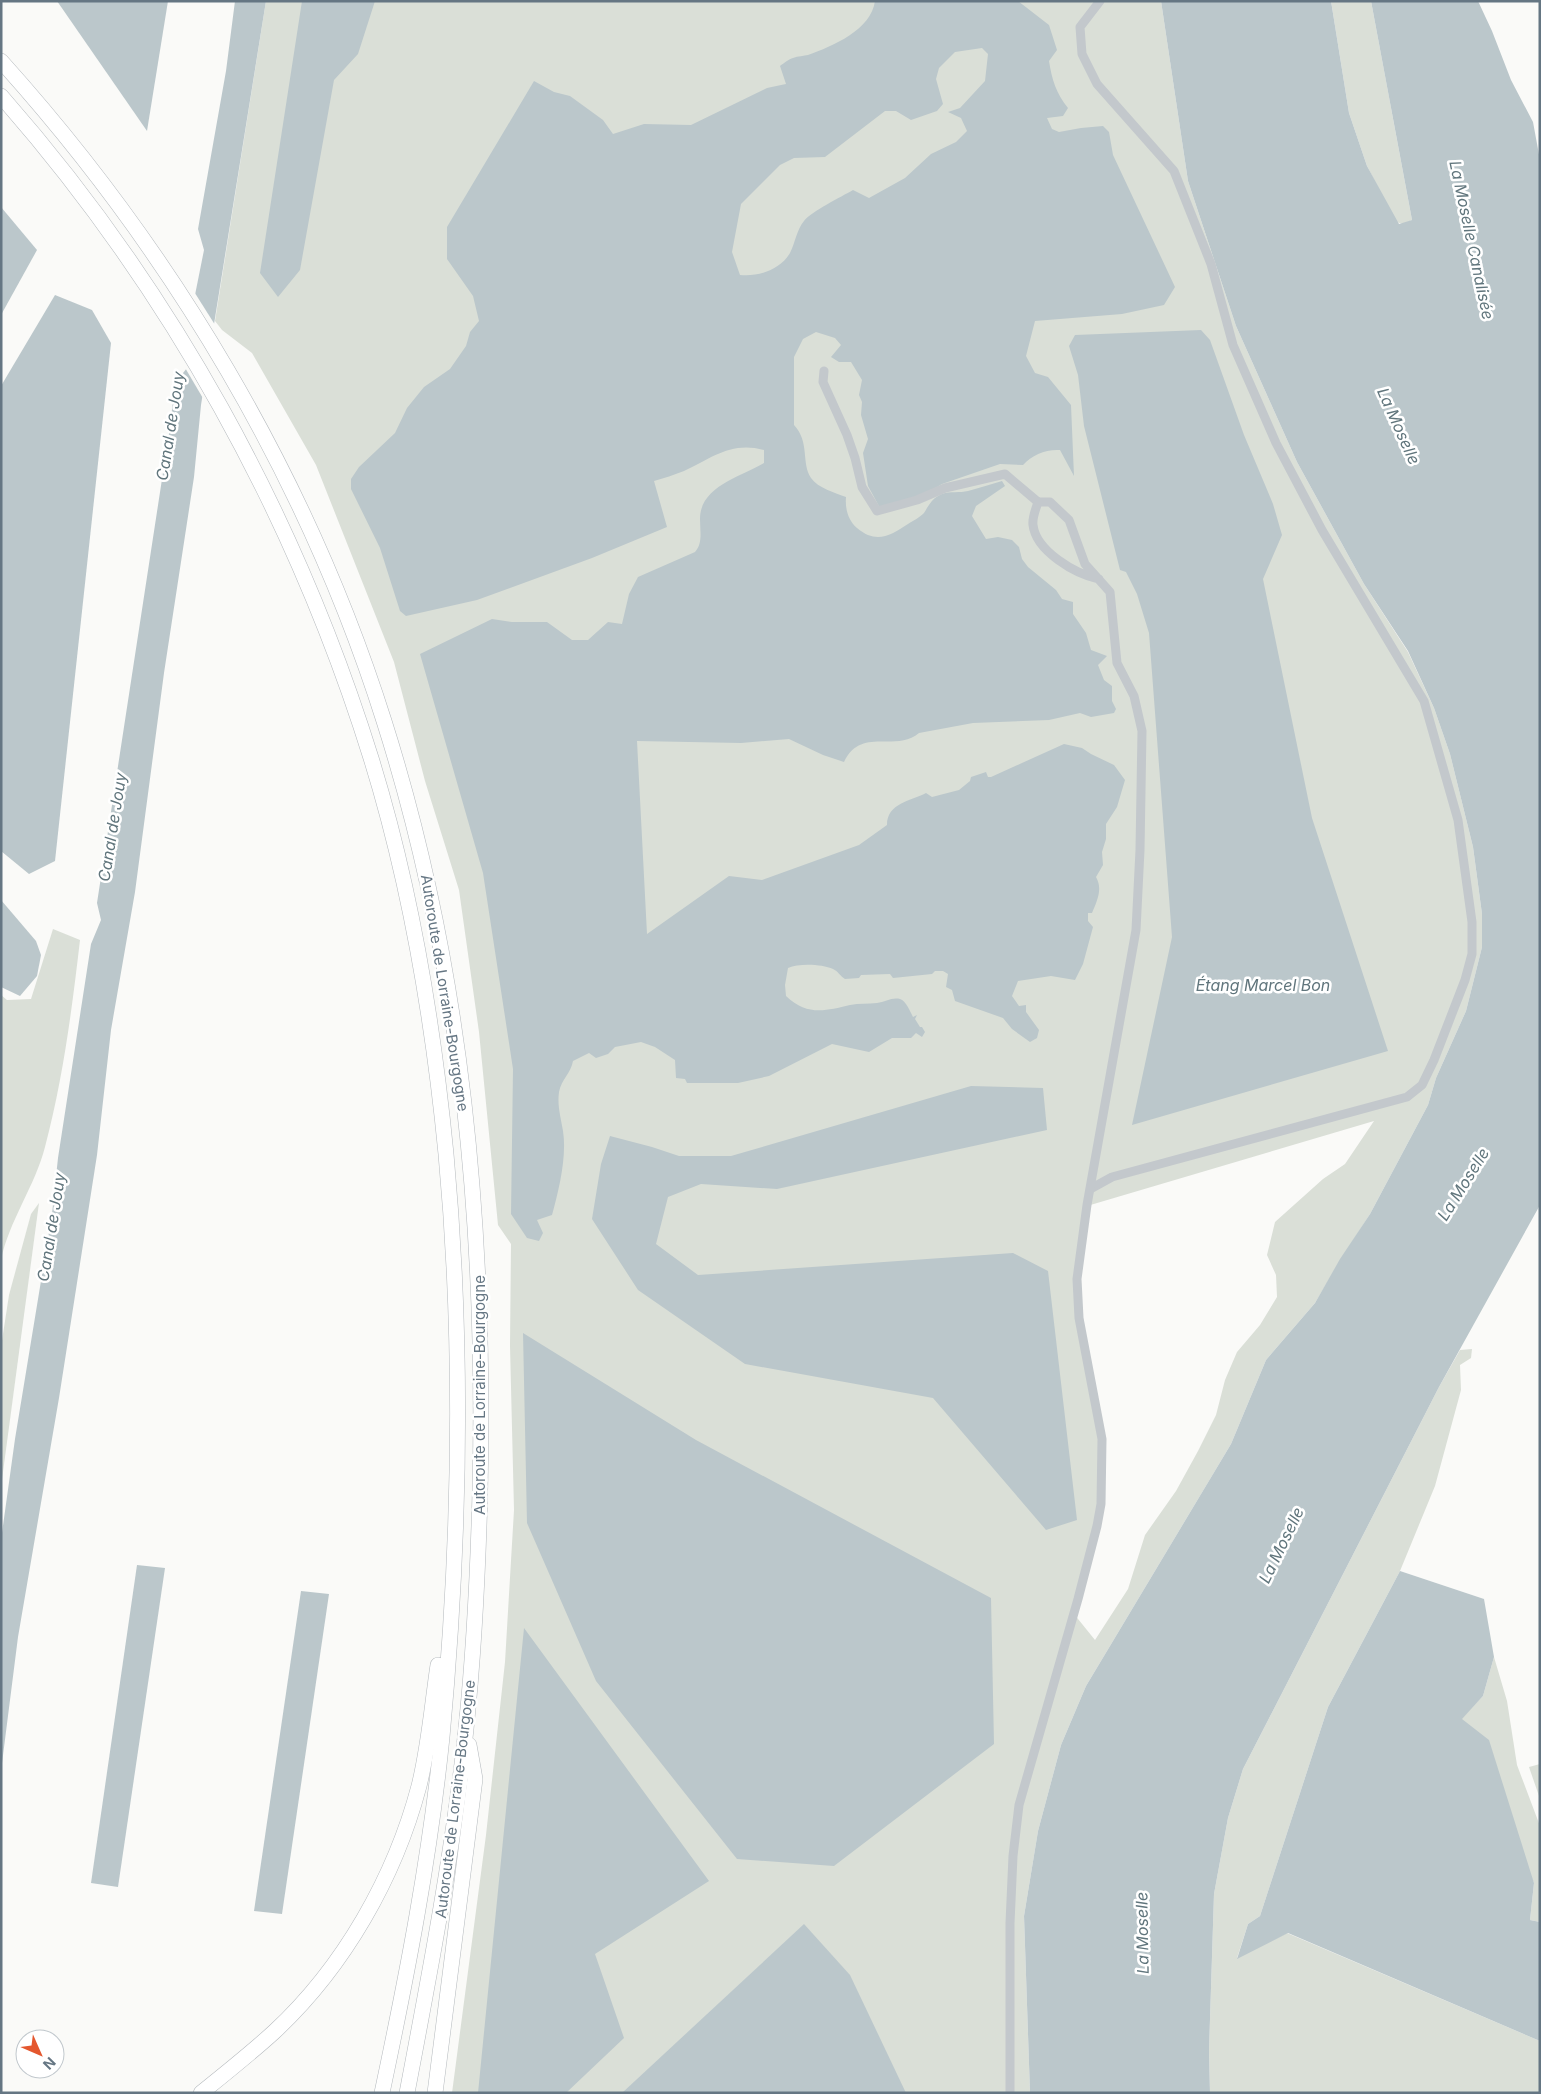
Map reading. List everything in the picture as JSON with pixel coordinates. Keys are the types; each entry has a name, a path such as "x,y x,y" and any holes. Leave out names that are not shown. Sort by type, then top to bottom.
{"highway":[{"name":"Autoroute de Lorraine-Bourgogne","path":"1,61 60,129 104,184 176,285 238,389 269,447 311,534 342,606 383,718 426,873 450,1001 466,1111 473,1190 481,1364 481,1446 477,1577 466,1731 437,1937 407,2093"},
{"name":"Autoroute de Lorraine-Bourgogne","path":"1,96 87,201 169,319 222,407 291,545 347,684 372,761 388,818 418,953 434,1043 452,1226 458,1388 457,1513 442,1739 427,1850 410,1954 382,2093"},
{"path":"201,2093 275,2031 300,2006 352,1939 382,1884 403,1834 419,1786 454,1570"},
{"path":"435,2093 475,1779 466,1731"}],"street":[{"path":"1092,1188 1112,1176 1407,1097 1422,1085 1434,1060 1465,980 1472,954 1472,922 1458,820 1424,701 1322,530 1276,443 1233,345 1211,264 1174,171 1097,84 1082,54 1080,27 1100,1"},
{"path":"824,371 823,382 847,435 862,487 877,511 917,500 945,488 1005,474 1038,502 1050,502 1069,520 1085,564 1110,592 1117,663 1134,696 1142,731 1136,930 1092,1188 1087,1205 1076,1279 1079,1318 1102,1439 1100,1504 1097,1526 1078,1599 1019,1805 1013,1856 1010,1923 1010,2093"},
{"path":"1038,502 1032,522 1034,535 1065,565 1083,576 1099,579"}],"shaded area":[{"path":"266,1 1161,1 1188,181 1236,326 1297,462 1364,584 1408,652 1434,708 1450,754 1473,847 1482,914 1482,947 1466,1011 1436,1078 1428,1105 1370,1214 1315,1303 1266,1360 1231,1444 1086,1686 1061,1745 1038,1831 1024,1916 1030,2093 452,2093 486,1835 505,1662 514,1510 510,1346 511,1244 498,1225 479,1032 459,890 425,781 394,662 316,465 252,353 222,330 215,321","holes":["1374,1121 1345,1164 1323,1179 1275,1222 1267,1255 1276,1275 1277,1297 1260,1325 1237,1352 1225,1380 1216,1415 1176,1491 1145,1535 1128,1589 1095,1640 1074,1614 1101,1504 1102,1439 1077,1279 1087,1206"]},
{"path":"1331,1 1371,1 1412,220 1403,224 1396,222 1367,166 1349,113"},
{"path":"53,929 80,940 66,1044 57,1096 41,1161 10,1231 1,1260 1,995 7,1000 31,999"},
{"path":"39,1203 1,1487 1,1347 9,1295 31,1214"},
{"path":"1472,1349 1471,1358 1460,1365 1461,1390 1435,1486 1400,1571 1328,1707 1260,1916 1248,1924 1237,1958 1287,1933 1540,2041 1540,2093 1210,2093 1209,2051 1214,1894 1228,1818 1243,1769 1439,1387 1460,1350"},
{"path":"1494,1657 1507,1701 1517,1765 1540,1826 1540,1922 1530,1920 1534,1883 1461,1719 1483,1696"},
{"path":"1540,1764 1540,1799 1529,1767"}],"water":[{"path":"57,1 168,1 147,131"},
{"name":"Canal de Jouy","path":"235,1 266,1 201,405 194,477 164,673 135,892 111,1030 97,1155 59,1398 18,1637 1,1771 1,1540 15,1439 52,1214 58,1158 91,944 101,920 97,903 170,427 175,383 187,368 195,295 204,250 198,229 226,71"},
{"path":"302,1 375,1 358,54 334,80 300,270 278,297 260,273"},
{"path":"875,1 1018,1 1049,25 1057,50 1049,61 1055,86 1068,108 1063,116 1047,118 1052,129 1059,132 1103,126 1109,132 1113,155 1175,287 1164,305 1122,314 1035,321 1026,356 1035,373 1048,377 1071,405 1074,476 1060,450 1050,451 1035,456 1023,465 1000,464 942,484 919,498 880,508 868,486 863,453 868,439 861,415 862,402 859,395 862,380 851,362 839,362 831,357 841,345 835,338 816,332 803,339 794,357 794,425 802,438 808,472 818,485 846,497 848,514 854,525 864,533 877,537 889,535 916,519 924,513 933,500 942,494 968,491 1002,481 1005,486 976,506 972,516 986,539 998,537 1012,540 1019,547 1022,559 1028,567 1056,590 1062,599 1073,602 1073,614 1086,633 1091,650 1107,656 1098,665 1104,680 1112,686 1112,701 1116,709 1114,713 1091,717 1080,713 1049,720 973,723 919,733 910,739 900,741 869,742 851,751 844,762 823,755 789,739 741,743 637,741 647,934 729,876 762,880 859,845 887,825 891,812 901,804 926,793 932,797 959,790 970,781 971,777 986,772 988,777 991,777 1064,744 1082,748 1114,765 1125,780 1117,807 1106,824 1106,839 1102,852 1103,865 1096,877 1099,886 1098,895 1092,913 1088,913 1088,921 1093,927 1083,964 1075,980 1051,976 1018,981 1012,996 1019,1006 1026,1005 1026,1012 1039,1030 1037,1038 1030,1042 1012,1029 1003,1018 955,1001 952,990 946,987 948,974 943,971 893,978 890,974 861,975 859,978 845,979 835,970 828,967 804,965 788,968 785,985 786,996 801,1007 824,1010 853,1004 877,1003 891,999 900,999 906,1004 913,1017 917,1015 915,1019 925,1032 922,1037 916,1033 911,1038 892,1038 869,1052 832,1044 769,1076 738,1083 687,1083 685,1079 676,1078 675,1060 655,1047 641,1042 615,1047 608,1054 596,1058 589,1053 573,1061 559,1092 564,1151 560,1184 552,1215 537,1220 543,1233 539,1241 527,1238 511,1214 513,1069 483,873 420,654 492,619 512,622 547,622 572,640 588,640 608,622 622,624 629,594 638,577 695,552 700,541 702,508 707,498 723,484 764,463 764,450 752,448 732,449 713,456 684,471 654,481 667,527 592,558 477,600 406,616 400,611 380,548 351,489 351,479 359,467 395,433 407,408 424,387 450,369 466,346 470,332 479,321 473,296 447,259 447,227 534,81 554,92 570,96 603,120 613,134 644,124 691,125 767,88 786,84 780,66 786,61 808,55 839,42 859,28 872,11","holes":["982,48 988,54 985,81 960,108 948,112 961,118 967,131 956,142 931,154 905,178 869,198 853,190 820,209 808,217 802,224 790,253 780,264 768,271 754,275 740,275 732,252 741,204 780,165 794,158 825,157 885,111 896,111 911,120 937,111 943,104 936,79 939,68 955,52"]},
{"path":"1161,1 1331,1 1349,113 1367,166 1399,224 1412,220 1371,1 1478,1 1511,80 1533,122 1540,160 1540,1205 1439,1387 1243,1769 1228,1818 1214,1894 1209,2051 1210,2093 1030,2093 1024,1916 1038,1831 1061,1745 1086,1686 1231,1444 1266,1360 1315,1303 1340,1259 1370,1214 1428,1105 1436,1078 1466,1011 1482,947 1482,914 1473,847 1450,754 1434,708 1408,651 1364,584 1297,462 1236,326 1188,181"},
{"path":"1,207 37,250 1,315"},
{"path":"55,295 92,310 111,343 55,861 29,874 1,851 1,386"},
{"name":"Étang Marcel Bon","path":"1201,330 1210,340 1244,435 1273,504 1282,535 1263,579 1312,818 1388,1051 1132,1125 1172,937 1149,633 1137,594 1126,572 1120,570 1084,426 1078,375 1069,346 1075,335"},
{"path":"1,900 36,941 41,955 37,976 20,996 1,987"},
{"path":"971,1086 1043,1088 1047,1130 777,1189 701,1184 668,1197 656,1244 698,1275 1013,1253 1048,1271 1077,1520 1046,1530 933,1398 745,1364 638,1290 592,1219 601,1164 610,1136 679,1156 731,1156"},
{"path":"523,1333 696,1440 991,1598 994,1744 834,1866 737,1859 596,1681 527,1523"},
{"path":"137,1565 165,1568 118,1887 91,1883"},
{"path":"1400,1571 1484,1599 1494,1657 1483,1696 1462,1719 1489,1740 1534,1883 1530,1920 1540,1922 1540,2041 1288,1933 1237,1959 1248,1924 1260,1916 1328,1707"},
{"path":"301,1591 329,1594 282,1914 254,1911"},
{"path":"524,1628 709,1881 595,1954 624,2038 566,2093 478,2093"},
{"path":"804,1924 850,1975 906,2093 622,2093"}],"pier":[{"path":"193,290 217,328 204,400 184,366"}],"water label":[{"name":"La Moselle Canalisée","path":"1472,240"},
{"name":"La Moselle","path":"1399,426"},
{"name":"La Moselle","path":"1463,1184"},
{"name":"La Moselle","path":"1281,1545"},
{"name":"La Moselle","path":"1142,1933"}]}
